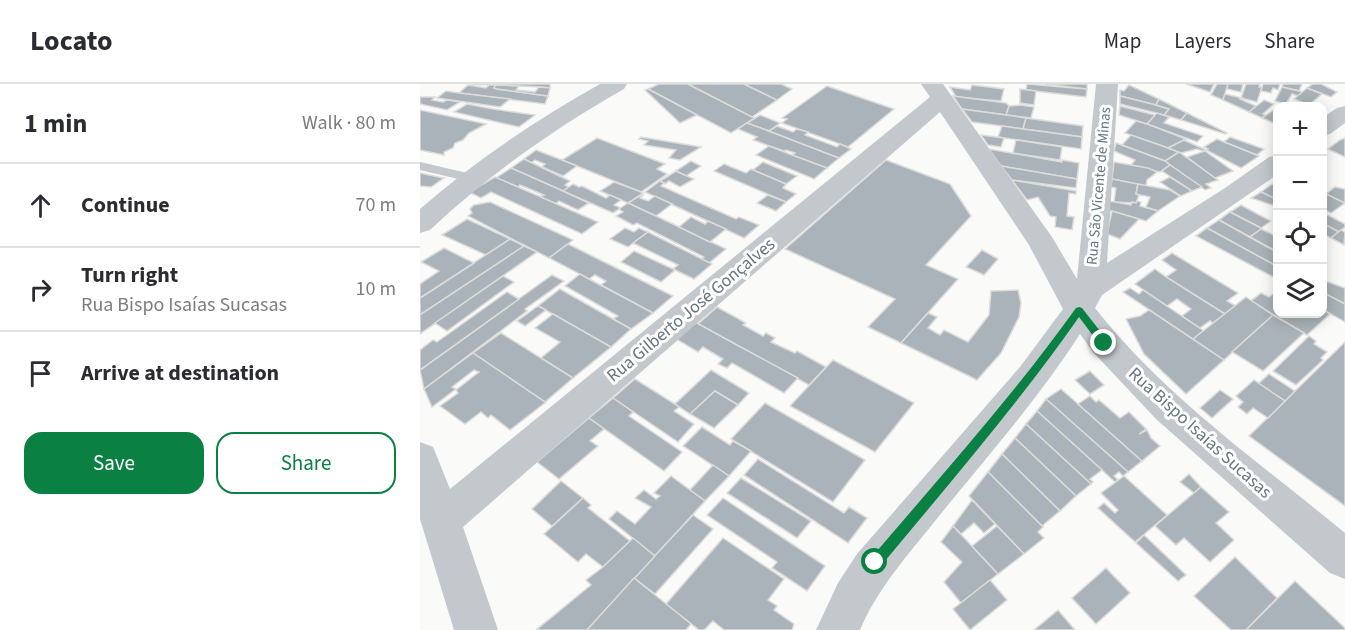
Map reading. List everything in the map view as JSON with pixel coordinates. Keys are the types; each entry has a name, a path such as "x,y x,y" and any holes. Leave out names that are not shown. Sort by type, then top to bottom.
{"street":[{"path":"420,224 471,178 579,93 615,84"},
{"name":"Rua São Vicente de Minas","path":"1085,299 1107,84"},
{"name":"Rua Bispo Isaías Sucasas","path":"937,91 1042,243 1085,299 1104,343 1132,375 1168,409 1345,559"},
{"name":"Rua Gilberto José Gonçalves","path":"441,521 937,91"},
{"path":"1327,126 1345,113"},
{"path":"838,630 875,562 1038,369 1085,299 1273,166"},
{"path":"420,458 476,630"}],"lane":[{"path":"420,166 471,178"}],"building":[{"path":"470,84 550,84 550,88 541,87"},
{"path":"659,84 688,84 755,118 731,133 648,89"},
{"path":"688,84 744,84 777,100 752,117"},
{"path":"744,84 781,84 792,89 777,100"},
{"path":"1027,84 1087,89 1086,97 1026,90"},
{"path":"1045,84 1087,84 1087,89"},
{"path":"1186,84 1214,84 1210,92"},
{"path":"1217,84 1228,84 1223,100 1211,95"},
{"path":"1228,84 1243,84 1241,92 1227,89"},
{"path":"1246,84 1260,84 1259,87 1262,87 1257,102 1241,98"},
{"path":"1263,84 1280,84 1278,90 1273,88 1271,93 1261,91"},
{"path":"1283,84 1302,84 1299,91 1282,87"},
{"path":"1313,84 1321,84 1337,92 1331,97 1307,88"},
{"path":"468,85 486,88 489,85 496,85 494,88 497,89 548,96 545,104 459,93"},
{"path":"496,85 519,86 516,90 535,92 539,87 550,88 548,96 497,89 494,88"},
{"path":"972,85 1004,89 1001,101 956,97 950,87 970,90"},
{"path":"1129,85 1159,99 1156,105 1120,96 1120,90 1124,91"},
{"path":"827,86 894,109 848,147 782,123 787,119 782,118"},
{"path":"1282,87 1303,92 1298,96 1292,94 1287,102 1275,101"},
{"path":"1307,88 1322,94 1313,102 1294,99"},
{"path":"648,89 697,115 680,123 645,90"},
{"path":"1020,89 1036,91 1034,105 1020,103"},
{"path":"446,91 510,99 500,107 437,98"},
{"path":"1225,94 1242,98 1240,99 1256,106 1249,112 1223,100"},
{"path":"953,96 1006,103 1009,106 1006,115 962,109"},
{"path":"1120,96 1169,109 1164,115 1120,104"},
{"path":"420,97 435,97 432,100 443,102 447,100 460,102 447,110 420,104"},
{"path":"1159,99 1187,113 1181,120 1164,115 1169,109 1156,105"},
{"path":"1264,100 1273,104 1262,118 1249,112"},
{"path":"467,104 535,115 519,127 454,112"},
{"path":"1009,106 1034,107 1031,118 1006,115"},
{"path":"1120,106 1155,115 1147,124 1119,115"},
{"path":"962,109 1026,118 1023,129 972,122"},
{"path":"420,110 486,124 455,143 453,148 444,152 444,155 420,150"},
{"path":"1272,111 1273,123 1262,118"},
{"path":"1157,113 1169,117 1164,123 1203,136 1197,142 1147,124"},
{"path":"1187,113 1227,133 1181,120"},
{"path":"760,115 780,123 769,131 747,123"},
{"path":"1026,118 1083,126 1082,137 1023,129"},
{"path":"1136,121 1186,139 1168,148 1125,133"},
{"path":"747,123 839,158 827,168 792,155 795,153 753,140 757,137 738,129"},
{"path":"777,126 793,132 797,129 808,132 805,135 837,147 840,144 851,149 839,158 769,131"},
{"path":"1002,126 1082,137 1081,149 998,137"},
{"path":"981,135 1004,138 1001,147 988,145"},
{"path":"1131,135 1179,152 1165,161 1122,145"},
{"path":"641,137 701,147 680,160 669,158 676,150 644,145 648,141 639,139"},
{"path":"1230,137 1264,149 1257,155 1224,142"},
{"path":"597,138 665,164 657,169 667,174 641,192 562,160"},
{"path":"1345,138 1345,157 1328,149 1340,140"},
{"path":"1217,139 1259,156 1241,168 1206,150 1208,149 1204,147"},
{"path":"1016,140 1062,147 1060,160 1013,153"},
{"path":"1184,140 1206,150 1197,149 1181,153 1168,148"},
{"path":"1116,143 1165,161 1170,165 1160,172 1131,165 1135,160 1114,151"},
{"path":"769,146 827,168 814,179 756,155"},
{"path":"989,149 1079,163 1077,179 1001,166"},
{"path":"536,150 577,166 563,176 542,167 545,164 535,160 531,163 524,159"},
{"path":"1205,151 1233,171 1215,178 1187,157"},
{"path":"1179,152 1218,180 1206,184 1211,188 1205,190 1165,161"},
{"path":"524,159 570,181 565,185 569,187 563,191 511,168"},
{"path":"886,160 950,184 971,216 926,265 958,279 901,343 868,327 895,299 785,249"},
{"path":"691,161 701,166 686,176 676,171"},
{"path":"763,162 797,176 786,184 753,170"},
{"path":"1114,162 1148,168 1157,172 1147,180 1146,186 1112,179"},
{"path":"724,164 746,173 751,169 786,184 783,188 796,194 786,202 714,171"},
{"path":"1170,165 1202,187 1192,191 1162,171"},
{"path":"1001,166 1077,179 1076,188 1012,180"},
{"path":"511,168 589,203 578,210 559,201 555,204 540,197 544,195 496,178"},
{"path":"676,171 694,179 680,187 669,181 665,184 660,181"},
{"path":"420,173 444,178 431,187 420,186"},
{"path":"495,177 598,222 582,234 491,192 481,198 469,192"},
{"path":"1170,177 1192,191 1181,196 1160,182"},
{"path":"1112,179 1138,184 1136,194 1139,195 1136,203 1114,202 1116,188 1111,187"},
{"path":"1012,180 1076,191 1076,194 1069,193 1067,216 1074,217 1072,230 1055,227 1056,217 1050,216 1038,197 1027,200"},
{"path":"660,181 664,183 661,186 736,219 739,217 759,225 744,238 645,192"},
{"path":"614,182 643,193 628,203 600,191"},
{"path":"573,184 606,198 610,195 621,200 614,205 621,208 613,213 563,191"},
{"path":"1138,184 1170,190 1180,196 1158,211 1146,207 1150,197 1136,194"},
{"path":"1272,184 1273,184 1273,198 1261,192"},
{"path":"1335,187 1345,189 1345,203 1327,194"},
{"path":"1261,192 1273,198 1273,205 1251,198"},
{"path":"1327,194 1345,203 1331,213 1327,211"},
{"path":"643,195 640,198 648,201 655,196 672,204 656,216 628,203"},
{"path":"768,195 786,202 776,211 757,203"},
{"path":"1109,201 1131,205 1132,202 1137,201 1141,202 1140,206 1158,211 1146,221 1107,210"},
{"path":"490,202 573,240 549,258 468,216 472,213 470,209 474,205"},
{"path":"628,203 726,249 709,263 701,259 704,257 637,223 633,225 616,216 623,212 619,209"},
{"path":"1241,205 1271,221 1261,228 1230,212"},
{"path":"1112,211 1139,219 1120,239 1107,234"},
{"path":"1230,212 1261,229 1250,237 1219,220"},
{"path":"1327,215 1345,224 1339,232 1327,226"},
{"path":"691,217 705,224 708,221 726,229 710,242 679,227"},
{"path":"467,219 510,239 486,255 442,235"},
{"path":"1219,220 1273,250 1273,264 1207,228"},
{"path":"1327,226 1339,232 1331,238 1327,236"},
{"path":"625,228 634,232 639,228 648,232 628,247 610,239"},
{"path":"1207,228 1273,264 1273,277 1196,236"},
{"path":"1261,229 1273,235 1273,249 1250,237"},
{"path":"1341,230 1345,232 1344,245 1331,238"},
{"path":"648,232 712,264 694,279 673,269 678,265 633,243"},
{"path":"510,239 524,246 420,315 420,298"},
{"path":"568,244 673,296 653,313 601,285 606,281 595,275 589,279 549,258"},
{"path":"524,246 537,252 420,334 420,315"},
{"path":"444,248 474,263 420,298 420,284 439,271 421,262"},
{"path":"982,250 998,259 984,275 966,267"},
{"path":"634,251 675,270 661,282 621,262"},
{"path":"1172,253 1238,293 1227,301 1236,306 1225,314 1166,277 1176,270 1162,260"},
{"path":"1155,269 1225,314 1213,323 1210,321 1200,328 1182,316 1191,309 1177,299 1167,306 1135,284"},
{"path":"580,274 653,313 631,329 613,319 618,316 565,286"},
{"path":"552,275 564,281 424,389 420,370"},
{"path":"503,276 514,282 447,331 435,323"},
{"path":"1327,282 1345,288 1345,304 1327,295"},
{"path":"1130,288 1139,294 1143,290 1204,331 1193,339 1123,292"},
{"path":"560,289 631,329 611,347 538,306"},
{"path":"1018,290 1021,303 1019,317 1001,353 977,380 901,343 928,313 937,317 928,328 940,335 944,330 968,342 989,315 991,291"},
{"path":"507,292 519,299 420,370 420,350 433,340 437,342"},
{"path":"1261,293 1269,297 1273,294 1273,314 1251,301"},
{"path":"1327,295 1345,304 1345,322 1327,312"},
{"path":"1246,297 1273,315 1224,360 1193,339"},
{"path":"538,306 546,310 525,326 517,321"},
{"path":"717,307 746,323 743,325 763,336 766,333 775,338 771,342 795,353 797,351 826,367 809,385 698,324"},
{"path":"1149,310 1224,360 1186,394 1144,354 1126,319 1140,316"},
{"path":"553,314 611,347 573,378 541,358 560,342 535,328"},
{"path":"1273,315 1273,318 1278,318 1304,333 1263,371 1232,352"},
{"path":"1279,318 1326,318 1307,335"},
{"path":"695,322 798,378 784,393 732,363 727,368 718,364 723,359 703,347 698,352 676,339"},
{"path":"501,333 573,378 545,402 473,353"},
{"path":"1309,336 1316,341 1314,344 1327,352 1321,358 1323,360 1296,385 1273,371"},
{"path":"1345,342 1345,506 1249,436"},
{"path":"473,353 546,402 510,430 491,415 488,418 481,412 465,424 440,406 458,393 456,390 479,372 474,370 452,387 456,389 432,407 424,389"},
{"path":"833,360 914,403 875,452 790,406"},
{"path":"711,370 749,393 738,405 715,391 690,414 675,404"},
{"path":"1090,371 1104,385 1090,394 1075,380"},
{"path":"1269,374 1295,391 1285,401 1258,384"},
{"path":"635,379 679,407 674,411 694,424 678,442 613,398"},
{"path":"1254,380 1285,401 1268,418 1253,408 1247,414 1238,407 1243,402 1236,396"},
{"path":"1061,389 1142,461 1128,472 1046,399"},
{"path":"1220,390 1233,399 1212,418 1200,408"},
{"path":"715,391 738,405 714,428 690,414"},
{"path":"1090,396 1096,402 1099,400 1120,418 1129,412 1146,429 1139,434 1147,430 1151,438 1160,446 1142,461 1078,404"},
{"path":"613,398 633,412 629,416 682,452 664,471 589,418"},
{"path":"1046,399 1128,472 1123,476 1119,472 1114,476 1118,480 1115,482 1037,411"},
{"path":"765,403 865,460 833,502 731,439"},
{"path":"1037,411 1102,470 1090,479 1093,482 1091,484 1026,424"},
{"path":"589,418 604,429 590,441 598,446 559,479 537,462"},
{"path":"1026,424 1091,484 1076,496 1015,438"},
{"path":"702,427 730,445 733,441 751,451 729,476 683,446"},
{"path":"1015,438 1076,496 1060,511 1002,454"},
{"path":"1002,454 1060,511 1043,527 988,472"},
{"path":"758,459 844,513 849,507 867,518 848,543 744,475"},
{"path":"713,465 729,476 705,501 690,490"},
{"path":"988,472 1043,527 1038,532 1044,538 1024,554 969,496"},
{"path":"1189,474 1201,487 1194,493 1180,482"},
{"path":"671,476 705,501 655,556 609,519 617,511 635,524 651,507 635,498 644,490 656,499 660,496 654,493"},
{"path":"1124,476 1167,515 1135,542 1098,508 1104,503 1115,513 1118,510 1101,493"},
{"path":"741,478 811,521 797,538 727,493"},
{"path":"561,481 583,498 552,526 532,509"},
{"path":"1201,487 1229,512 1216,523 1234,540 1210,562 1184,538 1176,545 1155,526"},
{"path":"583,498 591,505 588,508 630,541 603,567 586,554 578,562 544,534"},
{"path":"723,498 825,566 807,591 772,568 777,562 707,515"},
{"path":"972,500 995,524 984,533 974,523 961,534 953,526"},
{"path":"693,515 713,529 655,594 634,578"},
{"path":"953,526 998,574 961,603 944,582 962,562 941,542"},
{"path":"997,526 1024,554 998,574 972,546"},
{"path":"1144,535 1186,575 1178,581 1136,543"},
{"path":"633,538 655,556 587,630 536,630 591,585 586,580"},
{"path":"723,538 784,579 768,600 777,606 774,610 794,624 792,630 724,630 713,621 704,630 699,630 666,604"},
{"path":"1235,557 1277,598 1246,630 1231,630 1194,596"},
{"path":"1106,568 1130,593 1096,624 1072,598"},
{"path":"634,578 691,624 686,630 587,630"},
{"path":"990,580 1007,600 970,630 953,609"},
{"path":"1295,581 1345,628 1345,630 1246,630"},
{"path":"1058,610 1075,630 1034,630"}],"route":[{"path":"875,562 1038,369 1079,310 1104,343"}]}
